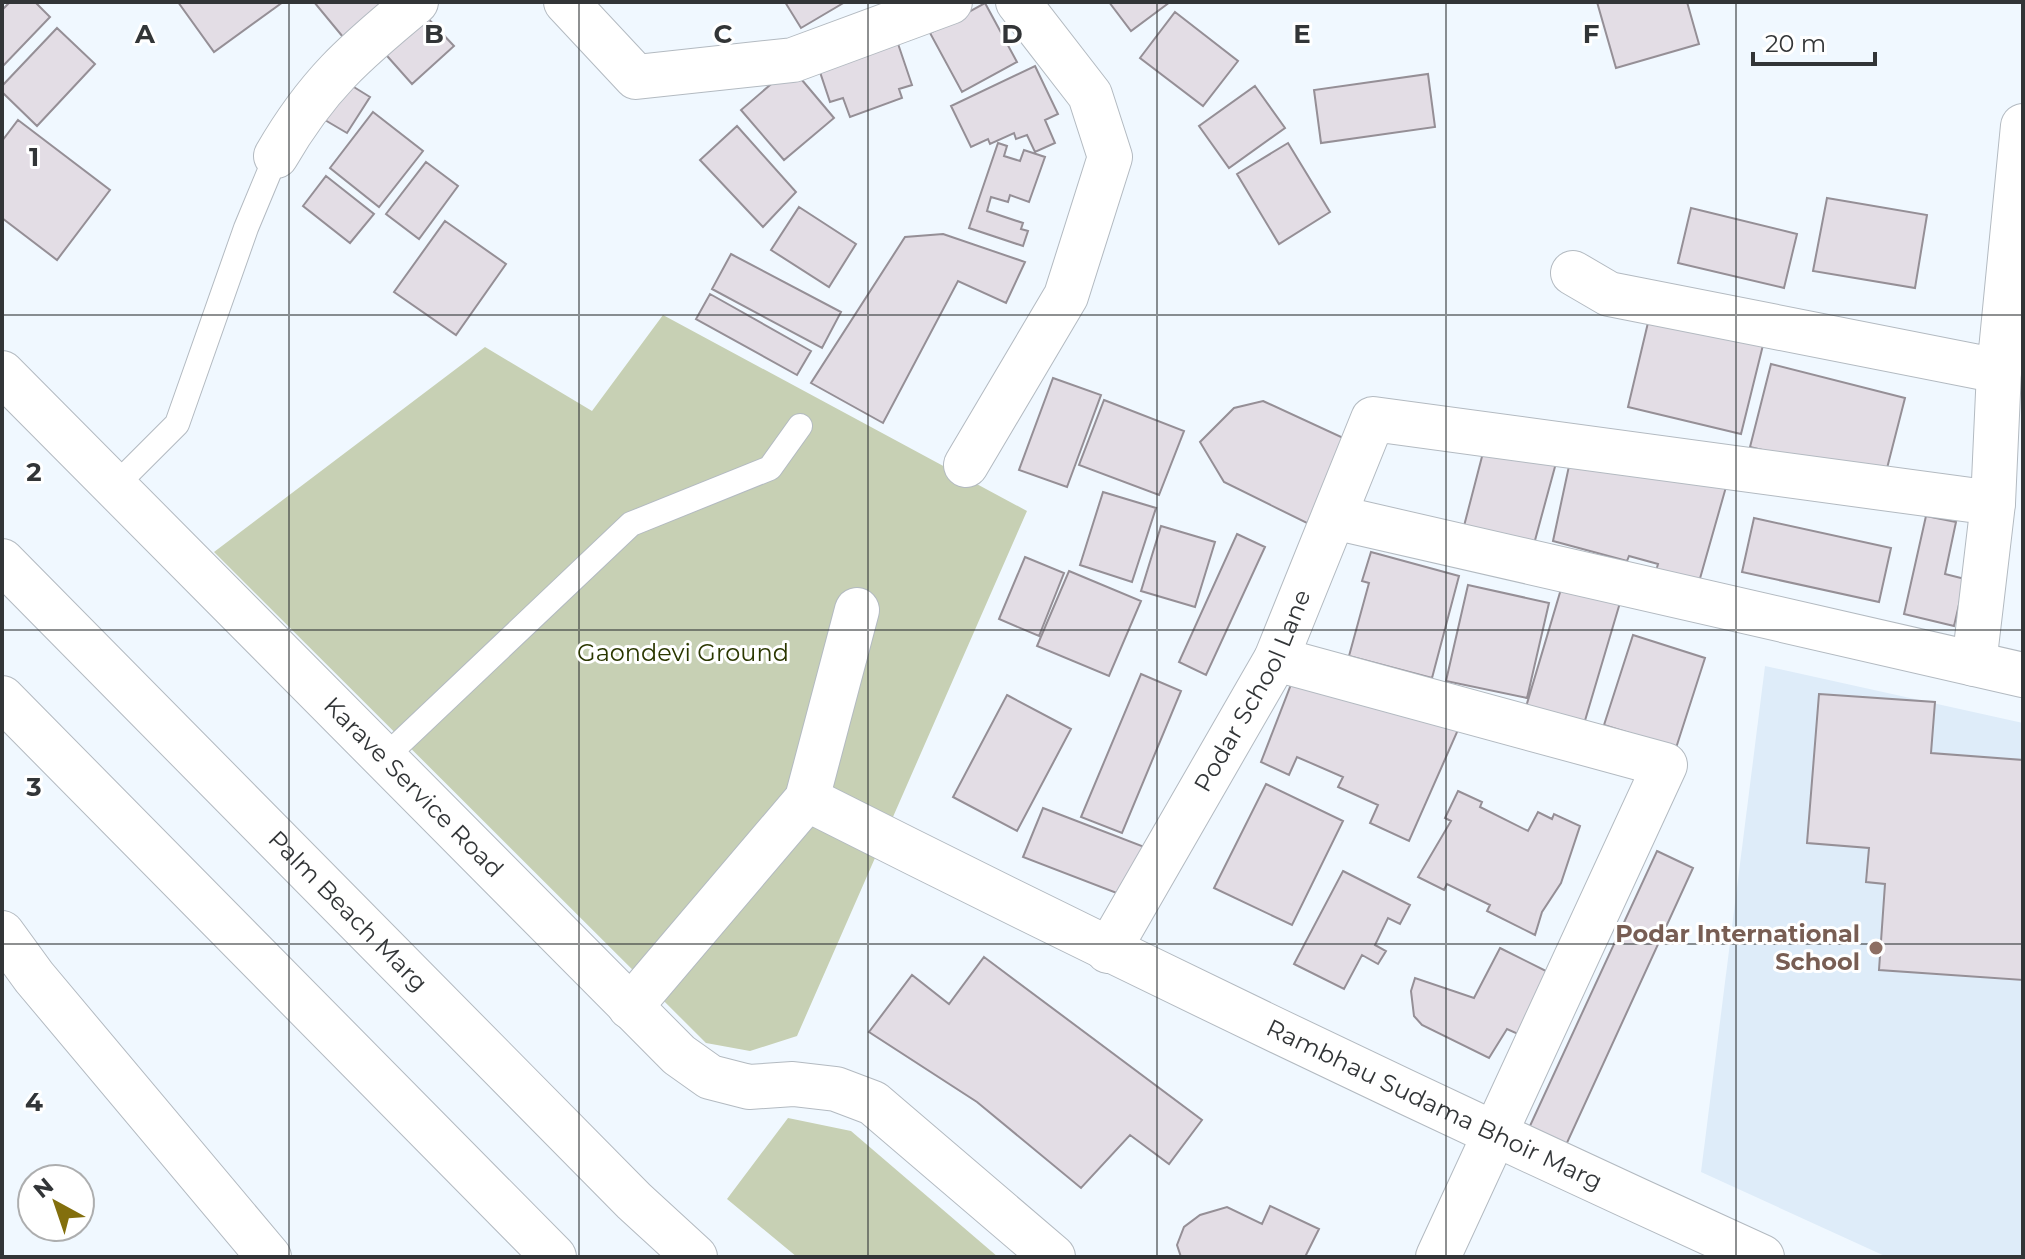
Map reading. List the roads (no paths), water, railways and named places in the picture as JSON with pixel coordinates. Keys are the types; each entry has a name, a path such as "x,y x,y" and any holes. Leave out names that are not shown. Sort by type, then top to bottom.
{"street":[{"path":"276,156 302,112 349,57 416,2"},
{"path":"566,2 636,77 793,60 950,2"},
{"path":"966,465 1066,296 1110,157 1090,95 1018,2"},
{"path":"1974,664 1993,503 1999,371 2023,126"},
{"path":"1573,273 1609,294 1999,371"},
{"name":"Karave Service Road","path":"2,373 679,1055 710,1077 749,1087 793,1084 836,1089 873,1103 1053,1257"},
{"name":"Podar School Lane","path":"1108,951 1276,659 1373,419 1993,503"},
{"path":"1334,517 2023,675"},
{"name":"Palm Beach Marg","path":"2,561 623,1190 695,1257"},
{"path":"630,1007 807,799 857,610"},
{"path":"1276,659 1665,765 1438,1257"},
{"path":"2,698 554,1257"},
{"name":"Rambhau Sudama Bhoir Marg","path":"807,799 1108,951 1495,1136 1762,1257"},
{"path":"2,933 34,977 269,1257"}],"lane":[{"path":"114,487 177,424 246,228 276,156"},
{"path":"383,759 631,524 770,468 800,426"}],"place":[{"name":"Podar International School","path":"1876,948"}],"park label":[{"name":"Gaondevi Ground","path":"683,653"}]}
